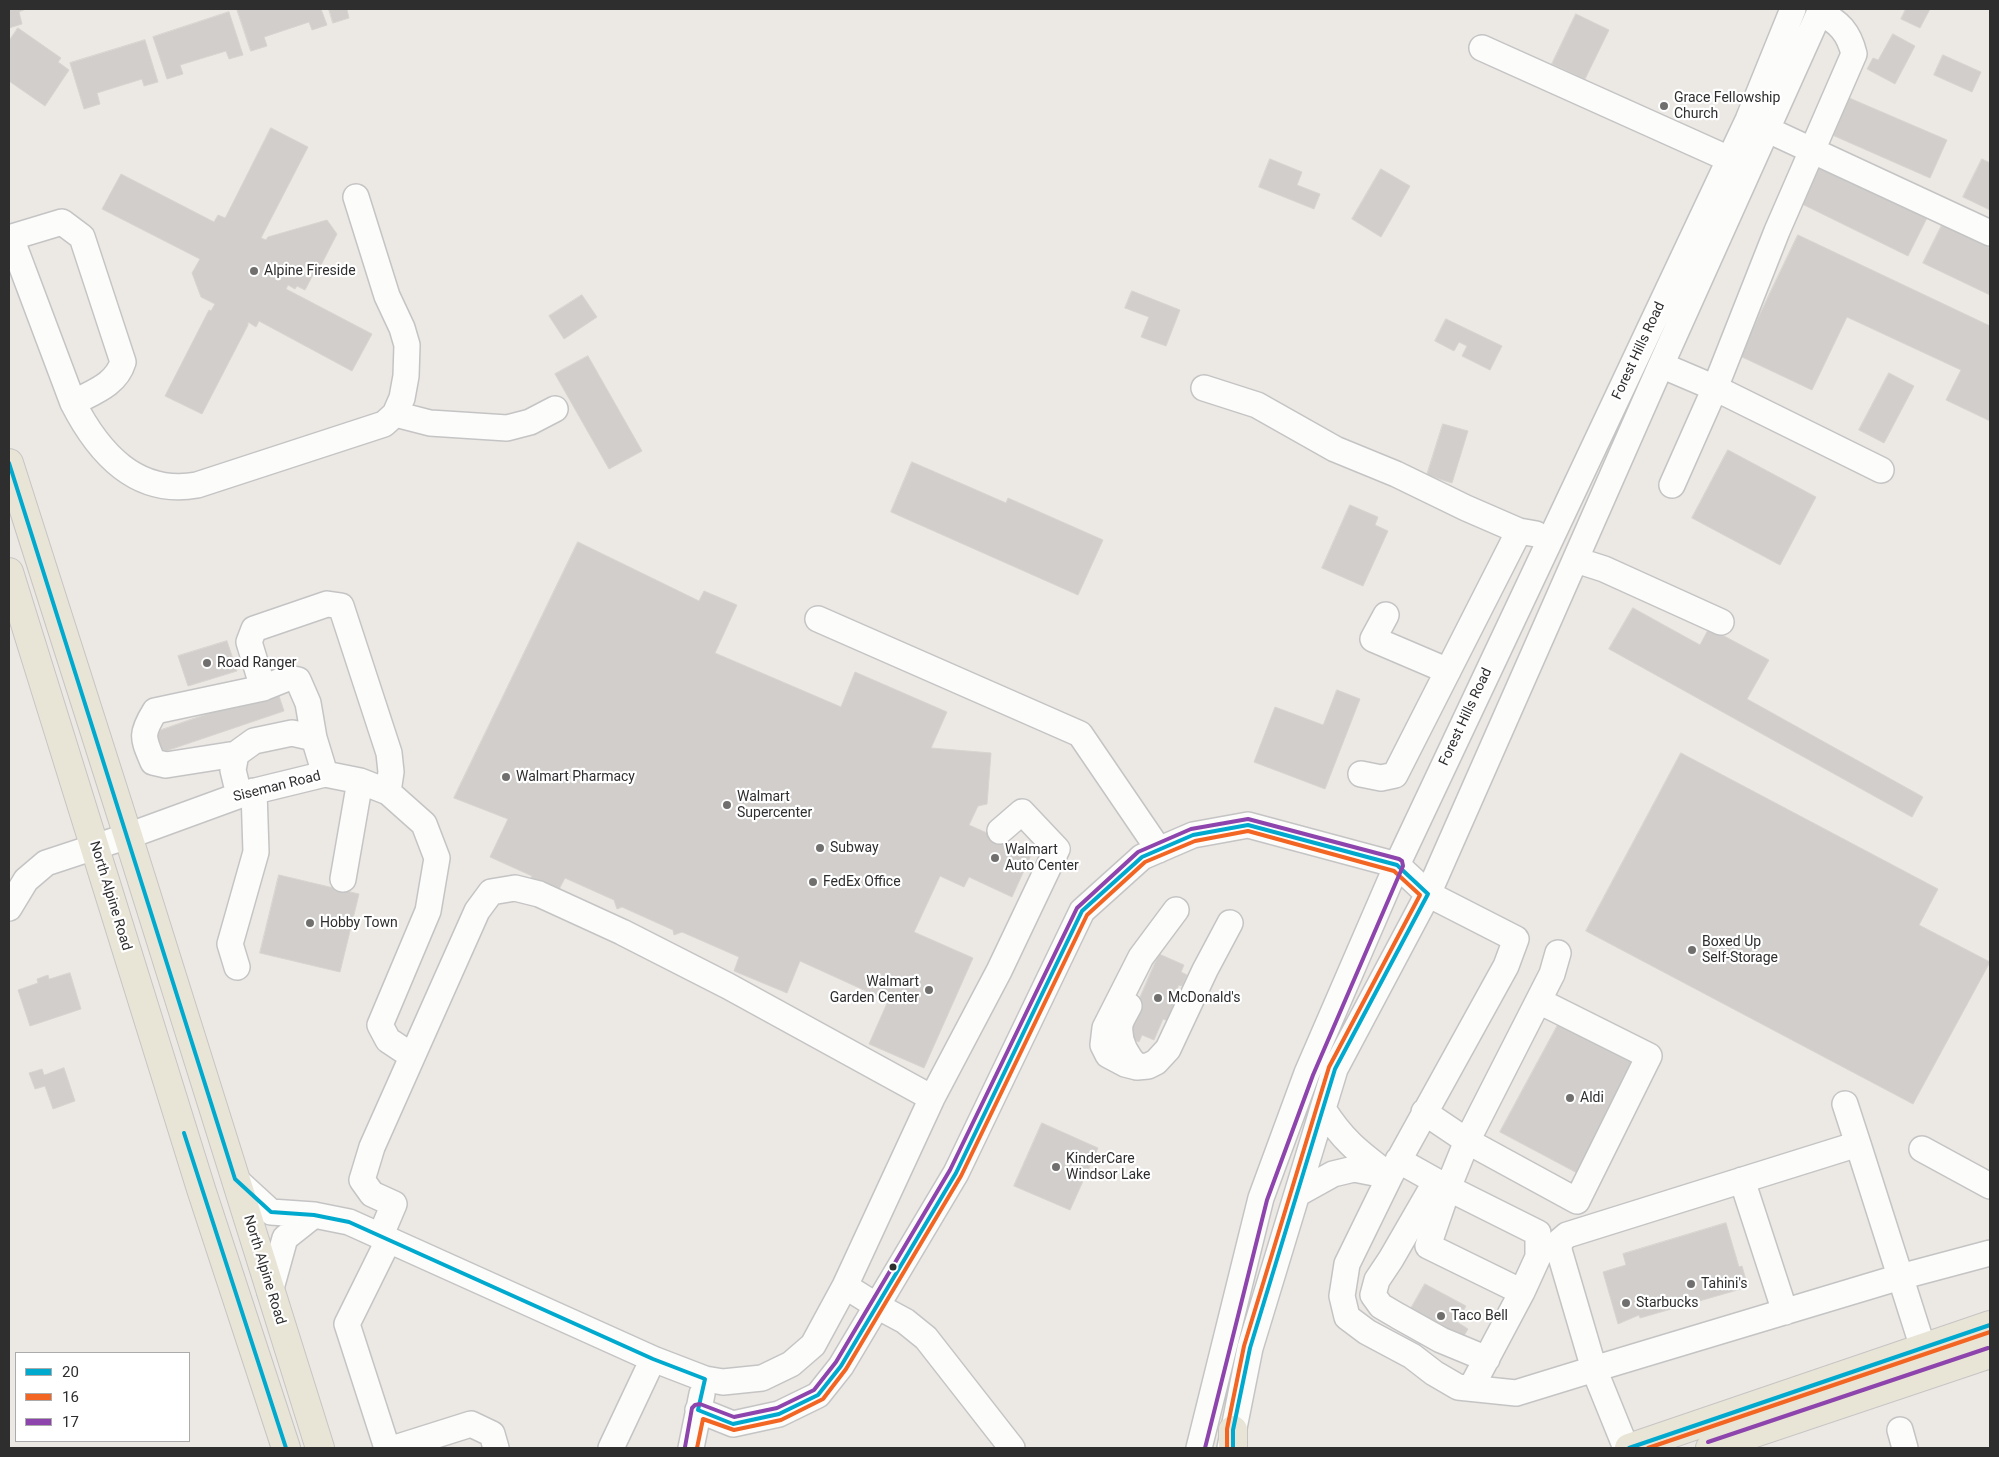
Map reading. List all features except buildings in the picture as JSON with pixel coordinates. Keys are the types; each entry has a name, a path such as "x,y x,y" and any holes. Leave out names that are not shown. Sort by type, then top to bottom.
{"main road":[{"name":"North Alpine Road","path":"9,463 320,1448"},
{"name":"North Alpine Road","path":"9,572 201,1189 286,1448"},
{"path":"1628,1448 1990,1326"},
{"path":"1710,1448 1990,1354"}],"street":[{"name":"Forest Hills Road","path":"1199,1448 1261,1198 1307,1073 1397,865 1748,120 1794,9"},
{"name":"Forest Hills Road","path":"1232,1442 1250,1348 1335,1069 1428,894 1661,365 1820,11"},
{"path":"1672,485 1715,388 1777,230 1854,54 1851,44 1840,26 1820,11"},
{"path":"1482,48 1729,160"},
{"path":"1766,129 1990,233"},
{"path":"73,403 111,383 120,373 123,362 82,237 62,222 10,238 73,403 83,423 116,463 139,479 161,486 181,488 197,485 384,424 396,414 402,398 406,376 407,345 402,328 387,296 356,197"},
{"path":"1661,365 1715,388 1881,470"},
{"path":"1204,388 1257,405 1335,449 1396,474 1519,531 1551,538"},
{"path":"396,414 430,423 507,428 530,422 554,409"},
{"path":"1362,774 1381,778 1394,775 1519,531"},
{"path":"1576,560 1604,569 1721,622"},
{"path":"263,688 249,642 254,629 327,604 341,606 389,753 391,772 388,792"},
{"path":"1386,615 1374,639 1448,671"},
{"path":"818,618 1080,734 1159,850"},
{"path":"314,738 292,734 254,741 236,754 166,765 153,762 145,743 144,728 154,712 263,688 288,678 298,680 308,703 314,738 325,774"},
{"path":"236,754 233,770 247,793 256,852 230,944 237,967"},
{"name":"Siseman Road","path":"9,908 19,889 46,863 247,793 325,774 360,781 388,792 424,824 437,858 428,910 380,1025 388,1040 412,1056"},
{"path":"343,879 360,781"},
{"path":"235,1179 271,1212 314,1215 349,1222 653,1359 705,1379 723,1382 762,1378 791,1364 814,1345 845,1286 932,1098 1000,971 1057,849 1022,812 1000,830"},
{"path":"698,1410 733,1424 779,1414 818,1395 841,1366 956,1173 1082,911 1142,858 1193,835 1248,825 1397,865 1428,894 1516,938 1506,966 1394,1168 1347,1264 1342,1296 1347,1317 1366,1332 1412,1356 1434,1373 1458,1387 1516,1394 1594,1368 1900,1277 1990,1253"},
{"path":"387,1448 347,1324 384,1239 394,1204 372,1194 362,1180 372,1147 412,1056 477,911 491,892 515,888 539,894 631,936 728,986 932,1098"},
{"path":"1176,910 1141,957 1106,1028 1103,1045 1108,1055 1125,1064 1137,1067 1148,1066 1156,1062 1168,1049 1205,970 1230,923"},
{"path":"1487,1359 1441,1340 1398,1316 1381,1306 1373,1295 1377,1280 1442,1184 1467,1141 1552,974 1558,953"},
{"path":"1424,1112 1467,1141 1577,1201 1649,1056 1538,1001"},
{"path":"1845,1104 1923,1348"},
{"path":"1323,1109 1336,1130 1353,1148 1394,1168 1442,1184 1538,1233 1538,1258 1471,1388"},
{"path":"1628,1448 1594,1368 1559,1250 1560,1241 1567,1235 1858,1144"},
{"path":"1922,1149 1990,1186"},
{"path":"1297,1194 1333,1174 1354,1169 1394,1168"},
{"path":"1742,1180 1785,1312"},
{"path":"1442,1184 1428,1246 1522,1292"},
{"path":"270,1292 285,1238 314,1215"},
{"path":"845,1286 905,1321 926,1338 1012,1448"},
{"path":"611,1448 653,1359"},
{"path":"691,1448 705,1379"},
{"path":"395,1448 471,1424 492,1434 496,1448"}],"transit line":[{"name":"20","path":"9,463 235,1179 271,1212 314,1215 349,1222 653,1359 705,1379 698,1410 733,1424 779,1414 818,1395 841,1366 956,1173 1082,911 1142,857 1193,835 1248,825 1397,865 1428,894 1335,1069 1250,1348 1233,1430 1233,1448"},
{"name":"17","path":"685,1447 692,1408 695,1405 700,1404 734,1417 777,1408 814,1390 836,1362 950,1170 1077,908 1138,852 1191,829 1248,819 1399,859 1402,861 1403,866 1313,1075 1267,1200 1205,1448"},
{"name":"16","path":"697,1448 703,1419 734,1430 781,1420 823,1399 846,1369 961,1176 1087,915 1145,862 1195,841 1248,831 1394,871 1420,895 1329,1067 1244,1346 1227,1429 1227,1448"},
{"name":"20","path":"184,1133 286,1448"},
{"name":"20","path":"1629,1448 1990,1325"},
{"name":"16","path":"1648,1448 1990,1332"},
{"name":"17","path":"1708,1442 1988,1348"}],"place":[{"name":"Grace Fellowship Church","path":"1664,106"},
{"name":"Alpine Fireside","path":"254,271"},
{"name":"Road Ranger","path":"207,663"},
{"name":"Walmart Pharmacy","path":"506,777"},
{"name":"Walmart Supercenter","path":"727,805"},
{"name":"Subway","path":"820,848"},
{"name":"Walmart Auto Center","path":"995,858"},
{"name":"FedEx Office","path":"813,882"},
{"name":"Hobby Town","path":"310,923"},
{"name":"Boxed Up Self-Storage","path":"1692,950"},
{"name":"Walmart Garden Center","path":"929,990"},
{"name":"McDonald's","path":"1158,998"},
{"name":"Aldi","path":"1570,1098"},
{"name":"KinderCare Windsor Lake","path":"1056,1167"},
{"name":"Tahini's","path":"1691,1284"},
{"name":"Starbucks","path":"1626,1303"},
{"name":"Taco Bell","path":"1441,1316"}]}
